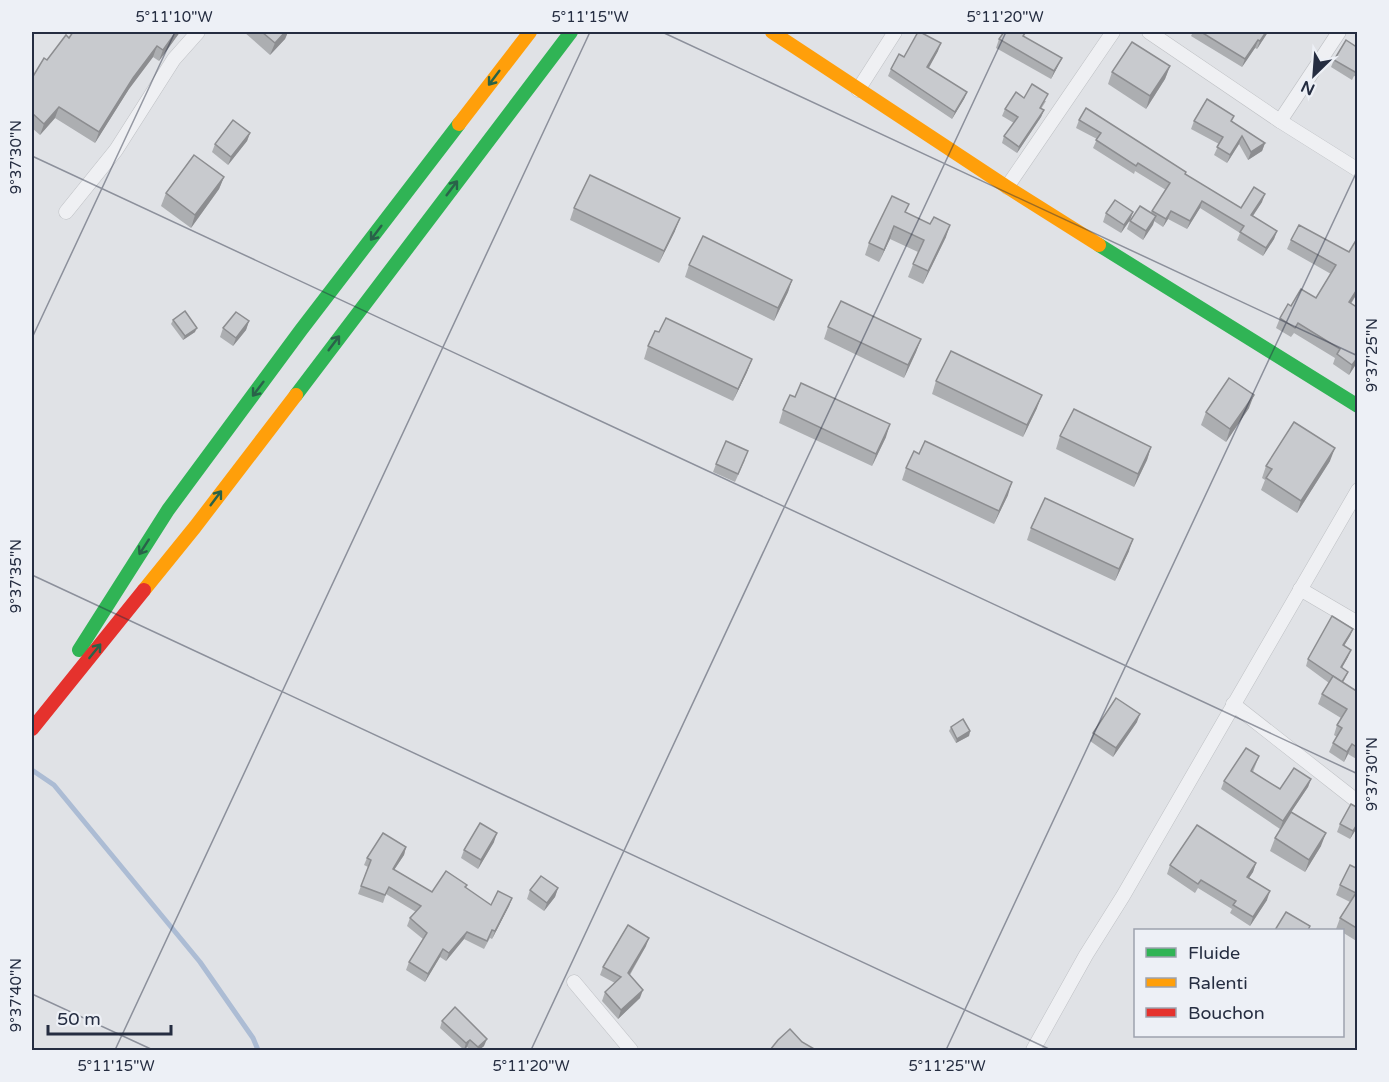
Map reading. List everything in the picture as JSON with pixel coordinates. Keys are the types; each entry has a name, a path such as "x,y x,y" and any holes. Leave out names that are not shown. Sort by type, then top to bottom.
{"main road":[{"path":"32,724 168,510 301,330 530,32"},
{"path":"32,729 195,527 571,32"},
{"path":"772,32 1007,187 1358,406"}],"street":[{"path":"66,212 116,150 174,59 198,32"},
{"path":"858,90 895,32"},
{"path":"1007,187 1113,32"},
{"path":"1149,32 1280,121 1358,170"},
{"path":"1280,121 1339,32"},
{"path":"1033,1050 1086,955 1123,896 1358,490"},
{"path":"1300,589 1358,623"},
{"path":"1233,705 1358,802"},
{"path":"574,982 631,1050"}],"building":[{"path":"73,32 176,32 163,50 157,46 133,78 99,132 59,107 44,124 32,113 32,78 44,58 47,60 66,35 69,38"},
{"path":"262,32 285,32 275,43"},
{"path":"918,32 941,43 927,67 967,92 955,112 891,69 899,54 904,57"},
{"path":"1004,32 1023,32 1025,33 1023,36 1062,58 1054,71 999,39"},
{"path":"1201,32 1266,32 1245,59"},
{"path":"1346,40 1358,48 1358,68 1355,72 1334,60"},
{"path":"1132,42 1170,66 1150,96 1112,72"},
{"path":"1032,84 1048,94 1040,108 1044,110 1019,147 1004,136 1018,117 1005,109 1016,92 1024,98"},
{"path":"1207,99 1234,116 1231,121 1265,143 1251,152 1242,136 1230,155 1217,147 1223,137 1194,121"},
{"path":"1086,108 1241,208 1254,187 1265,194 1251,215 1277,231 1266,248 1240,232 1244,226 1202,201 1190,221 1171,211 1166,219 1152,211 1170,183 1138,163 1136,166 1096,140 1101,133 1079,120"},
{"path":"233,120 250,133 231,157 215,144"},
{"path":"194,155 224,177 195,215 166,193"},
{"path":"590,175 680,218 664,251 574,208"},
{"path":"892,196 909,204 905,212 930,224 934,217 950,225 928,271 913,264 924,240 894,226 884,250 869,243"},
{"path":"1115,200 1133,212 1124,225 1106,213"},
{"path":"1140,206 1156,216 1146,231 1130,221"},
{"path":"1299,225 1349,252 1358,237 1358,288 1349,302 1358,308 1358,357 1352,365 1337,354 1340,349 1298,323 1295,328 1280,318 1288,304 1291,306 1301,289 1316,298 1336,265 1291,240"},
{"path":"703,236 792,280 778,308 689,265"},
{"path":"841,301 921,339 908,365 828,327"},
{"path":"185,311 197,328 185,336 173,320"},
{"path":"236,312 249,321 236,338 223,328"},
{"path":"666,318 752,359 738,389 648,346 655,331 659,332"},
{"path":"951,351 1042,395 1027,425 936,381"},
{"path":"1229,378 1254,395 1230,429 1206,412"},
{"path":"801,383 890,424 876,454 783,410 790,395 795,397"},
{"path":"1074,409 1151,447 1138,474 1060,436"},
{"path":"1294,422 1335,448 1301,501 1266,478 1272,469 1266,466"},
{"path":"726,441 748,451 738,474 716,464"},
{"path":"925,441 1012,482 999,511 906,468 914,451 919,454"},
{"path":"1045,498 1133,539 1119,569 1031,528"},
{"path":"1332,616 1353,629 1343,645 1351,650 1341,667 1348,672 1342,682 1308,659"},
{"path":"1333,676 1358,692 1358,748 1352,744 1347,752 1333,743 1342,728 1337,725 1347,709 1322,694"},
{"path":"1116,698 1140,714 1116,748 1093,733"},
{"path":"963,719 970,731 957,739 951,727"},
{"path":"1246,748 1259,756 1251,771 1280,789 1294,768 1311,779 1283,821 1224,781"},
{"path":"1351,804 1358,808 1358,823 1353,831 1340,824"},
{"path":"1291,812 1326,833 1309,860 1275,838"},
{"path":"480,823 497,833 481,860 464,850"},
{"path":"1197,825 1256,863 1247,877 1270,891 1253,917 1233,905 1236,901 1201,880 1198,884 1170,865"},
{"path":"383,833 406,847 393,869 432,892 446,871 491,905 498,891 512,898 495,931 492,930 487,941 467,932 449,953 443,949 428,974 409,962 427,933 410,918 421,906 389,887 385,895 361,886 371,860 367,858"},
{"path":"1350,865 1358,869 1358,929 1340,918 1356,893 1340,885"},
{"path":"541,876 558,888 547,903 530,890"},
{"path":"1286,912 1310,926 1308,929 1276,929"},
{"path":"628,925 649,938 628,973 643,990 621,1010 605,992 621,977 603,967"},
{"path":"455,1007 487,1039 478,1047 470,1040 466,1043 442,1021"},
{"path":"790,1029 802,1042 816,1050 770,1050"}],"waterway":[{"path":"32,770 54,785 200,962 253,1038 258,1050"}],"traffic: fast":[{"path":"296,395 571,32"},
{"path":"79,650 168,510 301,330 459,124"},
{"path":"1099,245 1358,406"}],"traffic: slow":[{"path":"459,124 530,32"},
{"path":"772,32 1099,245"},
{"path":"144,590 296,395"}],"traffic: jam":[{"path":"32,729 144,590"}]}
